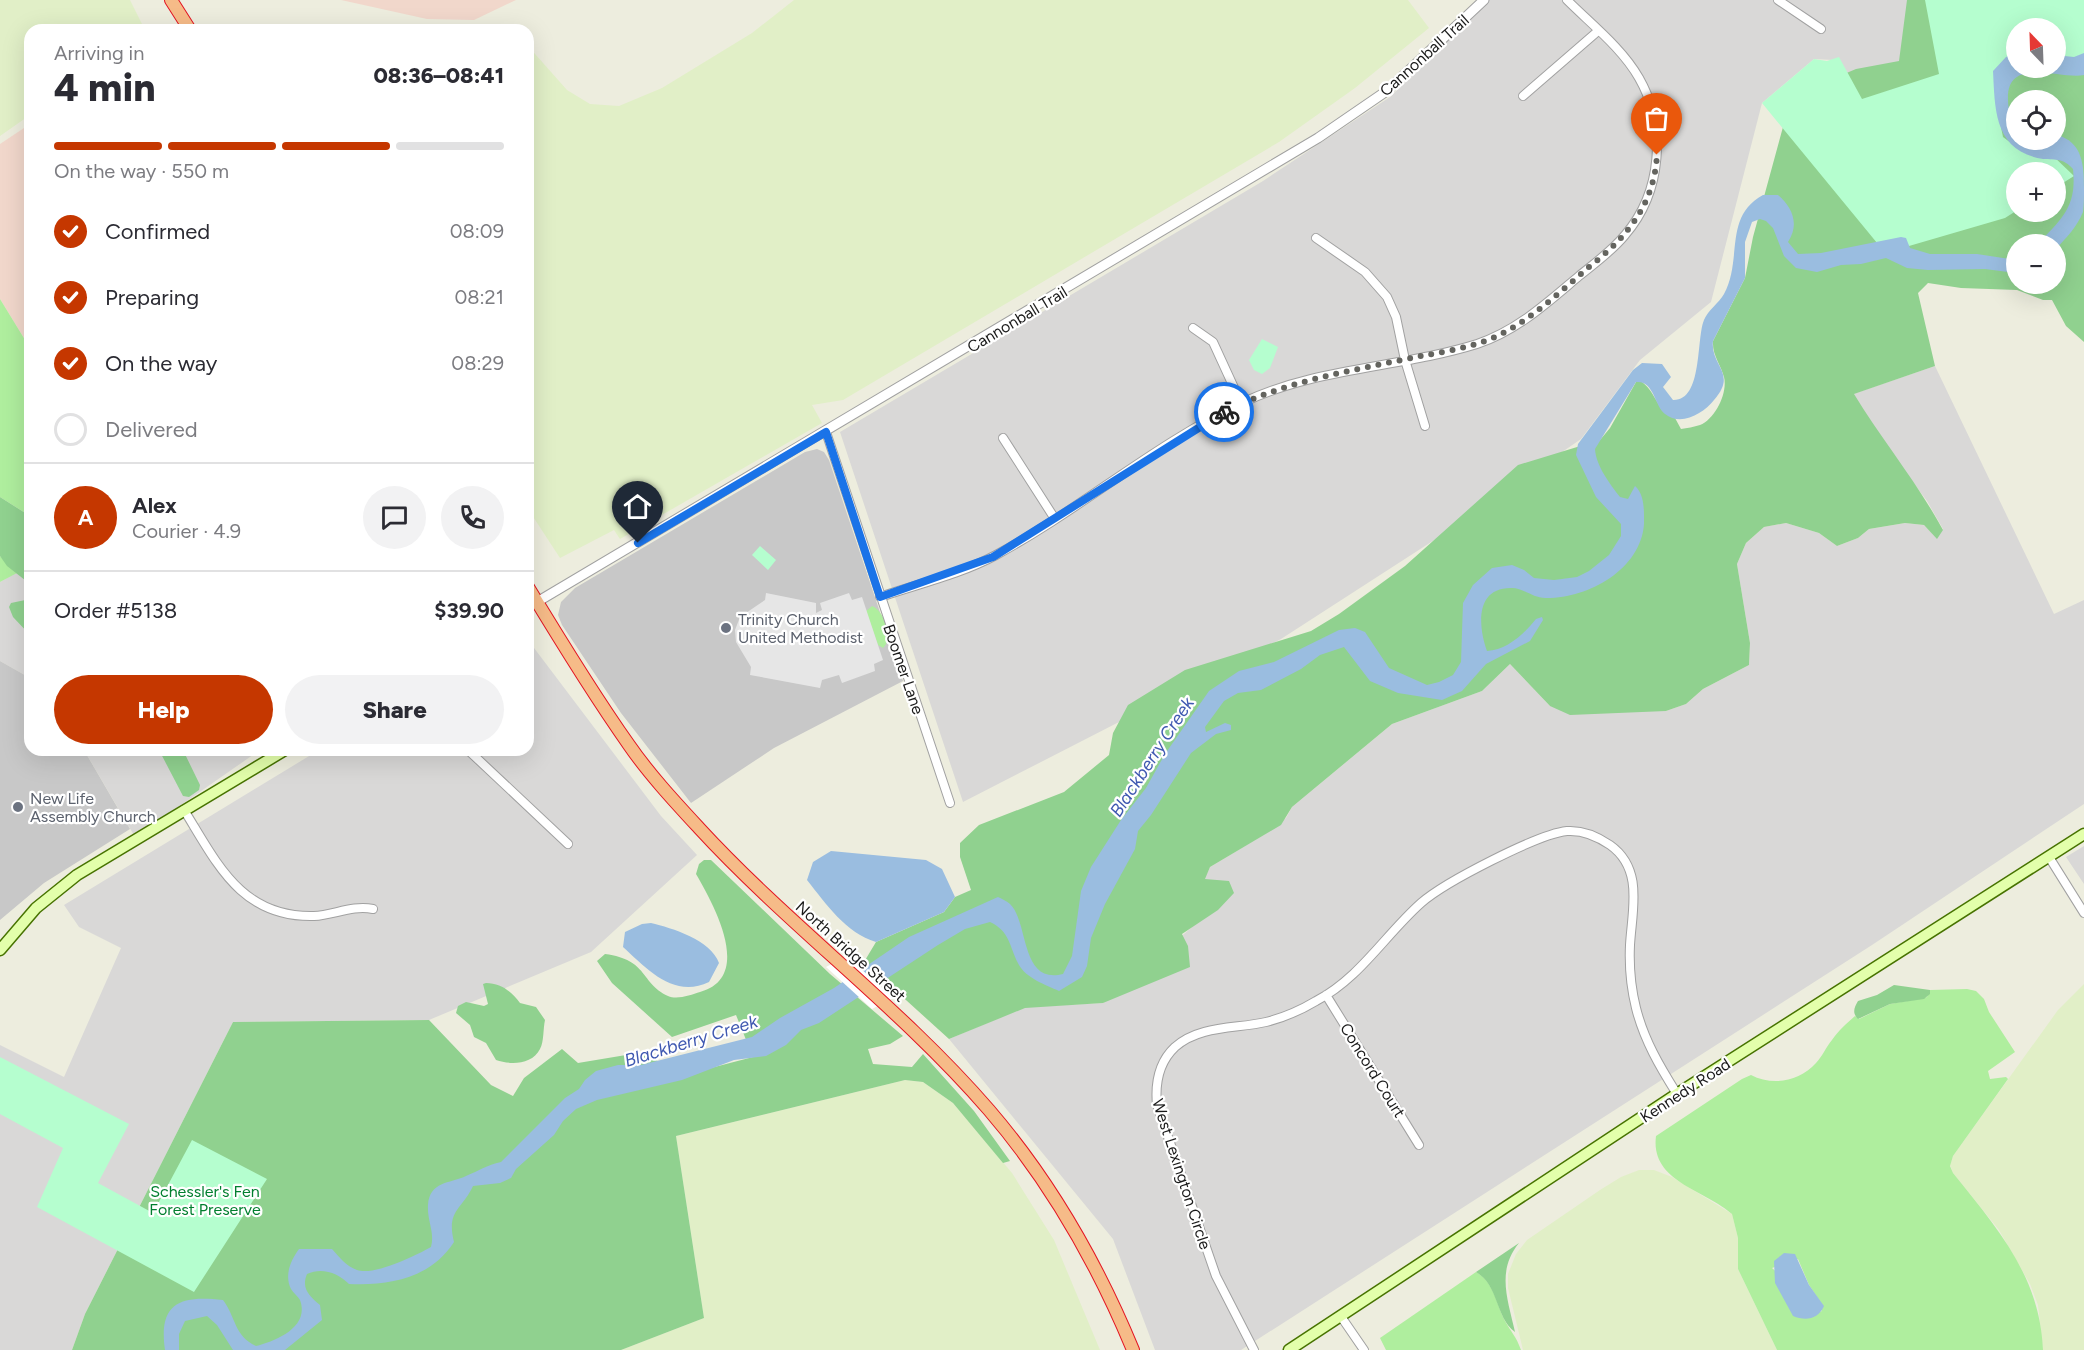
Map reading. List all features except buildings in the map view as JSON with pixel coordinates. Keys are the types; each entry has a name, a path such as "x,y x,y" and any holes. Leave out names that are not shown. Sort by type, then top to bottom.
{"highway":[{"path":"171,0 186,24"},
{"name":"North Bridge Street","path":"534,606 630,747 699,828 757,886 894,1012 989,1111 1038,1172 1085,1249 1132,1350"}],"main road":[{"path":"0,950 26,918 54,892 94,864 275,756"},
{"name":"Kennedy Road","path":"1289,1350 1342,1318 1677,1094 2084,834"}],"street":[{"name":"Cannonball Trail","path":"534,604 1318,138 1388,90 1484,0"},
{"path":"880,597 993,557 1202,424 1241,403 1314,378 1476,344 1521,323 1617,244 1637,219 1645,204 1655,174 1655,124 1639,78 1618,51 1567,0"},
{"path":"1778,0 1821,29"},
{"path":"1523,96 1598,31"},
{"path":"1316,238 1365,272 1382,290 1395,314 1405,360 1425,426"},
{"path":"1193,328 1214,342 1241,403"},
{"name":"Boomer Lane","path":"826,432 950,802"},
{"path":"1003,438 1055,519"},
{"path":"474,756 568,844"},
{"path":"184,810 226,877 259,904 295,915 316,916 349,908 373,909"},
{"name":"West Lexington Circle","path":"1254,1350 1223,1292 1198,1227 1157,1105 1157,1081 1169,1053 1195,1035 1270,1021 1326,995 1367,962 1411,912 1448,885 1547,836 1567,831 1592,835 1612,846 1630,870 1635,891 1630,969 1636,1008 1651,1048 1677,1094"},
{"path":"2049,857 2084,913"},
{"name":"Concord Court","path":"1326,995 1419,1144"},
{"path":"1342,1318 1364,1350"}],"shaded area":[{"path":"341,0 516,0 474,20 427,19"},
{"path":"1489,0 1925,0 1939,74 1862,99 1833,60 1814,59 1762,103 1711,302 1640,360 1581,439 1442,535 1281,639 963,802 840,432 1263,181 1390,97"},
{"path":"24,128 24,338 0,299 0,144"},
{"path":"1935,366 2054,614 2084,600 2084,804 1872,945 1241,1350 1155,1350 1113,1239 949,1039 1025,1007 1103,1003 1198,922 1204,879 1210,867 1265,834 1286,818 1292,807 1392,724 1482,691 1510,664 1550,706 1666,711 1686,704 1703,689 1749,665 1750,643 1737,564 1746,543 1764,527 1786,523 1819,533 1837,546 1858,538 1869,529 1905,523 1924,525 1937,538 1943,529 1927,501 1885,445 1853,394"},
{"path":"817,449 824,452 829,460 903,681 774,748 691,803 621,713 562,625 558,615 561,602 575,588 805,452"},
{"path":"24,568 24,675 0,661 0,582"},
{"path":"766,593 816,603 816,613 822,610 820,603 849,593 852,600 862,597 883,660 874,664 875,671 842,683 839,675 822,680 820,688 750,675 751,667 736,642 735,630 740,617 765,600"},
{"path":"534,648 661,816 697,855 591,952 429,1020 233,1022 85,1314 72,1350 0,1350 0,1045 64,1077 121,948 79,927 64,905 309,756 534,756"},
{"path":"0,661 24,675 24,756 87,756 130,829 44,883 0,920"},
{"path":"88,756 251,756 135,837"},
{"path":"2084,846 2084,884 2066,857"}],"green space":[{"path":"0,0 130,0 142,24 24,24 24,119 0,136"},
{"path":"794,0 1408,0 1429,28 1355,88 1279,142 843,400 812,405 822,423 620,539 614,530 560,558 534,518 534,53 567,90 590,104 619,106 662,88 752,33"},
{"path":"1907,0 2084,0 2084,342 2066,326 2052,300 2043,300 2027,294 2066,294 2066,234 2006,234 2006,290 1961,288 1928,283 1918,293 1935,366 1854,394 1933,512 1943,530 1937,539 1924,525 1905,523 1869,529 1858,538 1837,546 1819,533 1786,523 1764,527 1746,543 1737,564 1750,643 1749,665 1703,689 1686,704 1666,711 1570,715 1550,706 1510,664 1482,691 1392,724 1292,807 1281,825 1210,867 1205,879 1229,881 1234,893 1218,910 1182,934 1188,946 1190,967 1103,1003 1025,1008 949,1039 864,962 876,942 944,912 955,897 971,890 960,857 960,843 979,825 1064,792 1109,755 1113,733 1128,705 1185,670 1311,631 1339,614 1405,566 1518,465 1600,440 1610,428 1636,382 1642,382 1647,386 1664,412 1675,418 1681,429 1706,422 1719,405 1725,383 1713,341 1745,278 1753,237 1789,105 1818,85 1856,69 1899,61"},
{"path":"1925,0 2084,0 2084,57 2066,58 2066,18 2006,18 2006,78 2009,78 1998,112 2003,137 2006,139 2006,150 2035,150 2052,155 2059,162 2006,162 2005,218 1909,246 1882,249 1762,103 1814,59 1827,61 1839,57 1862,99 1939,74"},
{"path":"2066,168 2074,176 2066,181"},
{"path":"0,299 24,338 24,512 0,497"},
{"path":"1262,339 1278,347 1270,368 1262,374 1254,370 1249,360"},
{"path":"0,497 24,512 24,579 7,566 0,556"},
{"path":"760,546 776,560 768,570 752,555"},
{"path":"0,556 17,573 0,582"},
{"path":"24,600 24,629 13,617 9,607 11,603"},
{"path":"872,606 884,619 888,632 883,648 878,645 866,611"},
{"path":"162,756 186,756 200,785 199,790 189,797 183,796"},
{"path":"704,860 711,860 830,974 903,1036 890,1044 868,1049 873,1064 912,1067 923,1054 974,1111 1010,1161 1003,1163 953,1103 923,1082 905,1080 676,1136 704,1318 621,1350 72,1350 85,1314 233,1022 429,1020 491,1085 513,1096 524,1078 562,1049 578,1063 644,1052 680,1076 753,1057 736,1015 672,1037 612,983 597,961 605,954 629,961 637,966 659,991 672,997 700,992 716,984 725,972 727,956 725,939 719,921 696,874 699,864"},
{"path":"483,984 501,986 520,1003 536,1007 545,1020 541,1046 532,1058 514,1063 496,1060 486,1043 474,1037 470,1025 456,1013 458,1006 466,1002 484,1006 488,1004"},
{"path":"2084,984 2084,1350 2043,1350 2038,1305 2030,1284 1999,1230 1953,1173 1950,1165 1953,1156 2058,1010"},
{"path":"1894,985 1930,990 1930,994 1924,999 1890,1004 1858,1019 1854,1010 1858,1001 1877,995"},
{"path":"1967,989 1976,991 1984,999 1989,1012 2015,1052 1988,1071 1990,1079 2006,1077 2008,1079 1953,1156 1950,1166 2000,1234 2025,1276 2040,1323 2043,1350 1777,1350 1738,1269 1738,1238 1732,1214 1671,1175 1656,1152 1656,1136 1751,1075 1776,1081 1802,1074 1816,1063 1837,1033 1855,1016 1859,1019 1890,1004 1927,997 1930,990","holes":["1798,1259 1809,1285 1823,1306 1821,1312 1772,1268"]},
{"name":"Schessler's Fen Forest Preserve","path":"0,1057 129,1124 98,1183 153,1213 192,1140 267,1179 194,1292 37,1207 63,1148 0,1114"},
{"path":"905,1080 923,1082 953,1103 1012,1173 1054,1240 1100,1350 621,1350 704,1318 676,1136"},
{"path":"1639,1170 1654,1170 1672,1177 1732,1214 1738,1238 1738,1269 1777,1350 1523,1350 1508,1288 1508,1274 1516,1254 1527,1240 1600,1190 1621,1177"},
{"path":"1519,1243 1512,1254 1506,1275 1507,1297 1515,1332 1504,1318 1489,1285 1476,1272"},
{"path":"1476,1272 1491,1287 1505,1321 1521,1350 1386,1350 1380,1338"}],"water":[{"path":"2084,53 2084,75 2066,75 2066,56 2074,57"},
{"path":"2006,57 2006,78 2016,78 2009,90 2006,90 2006,138 1997,114 1993,71"},
{"path":"2066,138 2077,149 2084,180 2083,212 2066,238 2066,234 2047,234 2058,222 2066,222 2066,211 2073,193 2073,169 2063,161 2027,155 2020,150 2066,150"},
{"path":"1763,195 1778,195 1793,216 1792,235 1788,242 1798,254 1821,253 1901,237 1906,238 1910,248 1930,254 1977,254 2006,258 2006,272 1985,269 1907,268 1886,258 1861,264 1841,265 1817,272 1796,268 1784,256 1773,228 1760,219 1752,222 1745,242 1745,278 1713,341 1715,357 1723,376 1724,383 1721,391 1710,405 1698,414 1678,419 1671,418 1661,410 1647,385 1636,382 1595,449 1601,468 1620,497 1628,499 1635,486 1642,499 1644,524 1641,540 1623,567 1610,578 1595,586 1563,597 1542,598 1512,588 1500,589 1491,594 1485,601 1481,620 1487,651 1508,644 1536,619 1542,617 1543,620 1530,641 1486,664 1462,691 1442,700 1398,693 1370,681 1344,647 1320,655 1301,669 1261,690 1238,693 1224,701 1205,727 1206,732 1225,723 1231,725 1231,730 1216,734 1191,753 1138,831 1135,849 1105,904 1091,938 1087,966 1082,977 1059,991 1037,981 1022,970 1006,935 997,926 990,922 965,929 819,1023 801,1030 786,1045 766,1056 734,1060 682,1080 597,1100 576,1109 563,1121 554,1135 516,1169 511,1178 500,1183 473,1186 456,1211 452,1223 454,1242 434,1264 421,1272 394,1281 364,1284 349,1284 335,1274 324,1271 307,1274 306,1288 309,1295 320,1305 322,1320 285,1350 233,1350 217,1325 207,1316 185,1321 179,1334 179,1350 165,1350 165,1321 169,1312 184,1301 195,1299 223,1300 239,1332 256,1346 281,1336 296,1325 302,1310 300,1300 291,1289 288,1278 291,1263 299,1249 332,1249 349,1266 364,1271 384,1268 424,1251 431,1247 432,1242 428,1205 432,1191 441,1184 460,1179 501,1162 565,1098 579,1089 585,1080 596,1071 618,1065 641,1065 752,1037 780,1018 834,988 909,937 998,897 1009,903 1016,913 1032,961 1039,970 1049,975 1063,974 1072,956 1081,891 1091,867 1209,691 1239,671 1274,662 1339,630 1355,628 1365,632 1389,668 1427,685 1439,682 1453,675 1461,662 1463,603 1473,585 1492,568 1512,565 1524,570 1534,578 1554,580 1577,577 1589,571 1609,555 1621,536 1621,524 1596,497 1576,455 1578,444 1633,370 1642,363 1662,364 1671,377 1663,387 1673,400 1683,398 1689,391 1697,368 1704,320 1724,294 1732,267 1738,227 1751,204"},
{"path":"831,851 926,860 942,869 955,897 944,912 876,942 865,938 846,925 829,908 807,880 813,862"},
{"path":"651,923 690,936 715,955 719,963 709,982 684,987 673,984 652,972 623,947 625,932 642,924"},
{"path":"1784,1253 1795,1254 1809,1285 1824,1306 1815,1317 1802,1319 1793,1316 1775,1283 1774,1261"}],"pier":[{"path":"847,956 893,998 872,1009 826,967"}],"way so far":[{"path":"1224,412 1257,396 1308,380 1476,344 1521,323 1617,244 1627,233 1645,204 1652,186 1657,155"}],"place":[{"name":"Trinity Church United Methodist","path":"726,628"},
{"name":"New Life Assembly Church","path":"18,807"}],"route":[{"path":"638,543 826,432 880,597 993,557 1224,412"}],"water label":[{"name":"Blackberry Creek","path":"1152,757"},
{"name":"Blackberry Creek","path":"691,1041"}]}
